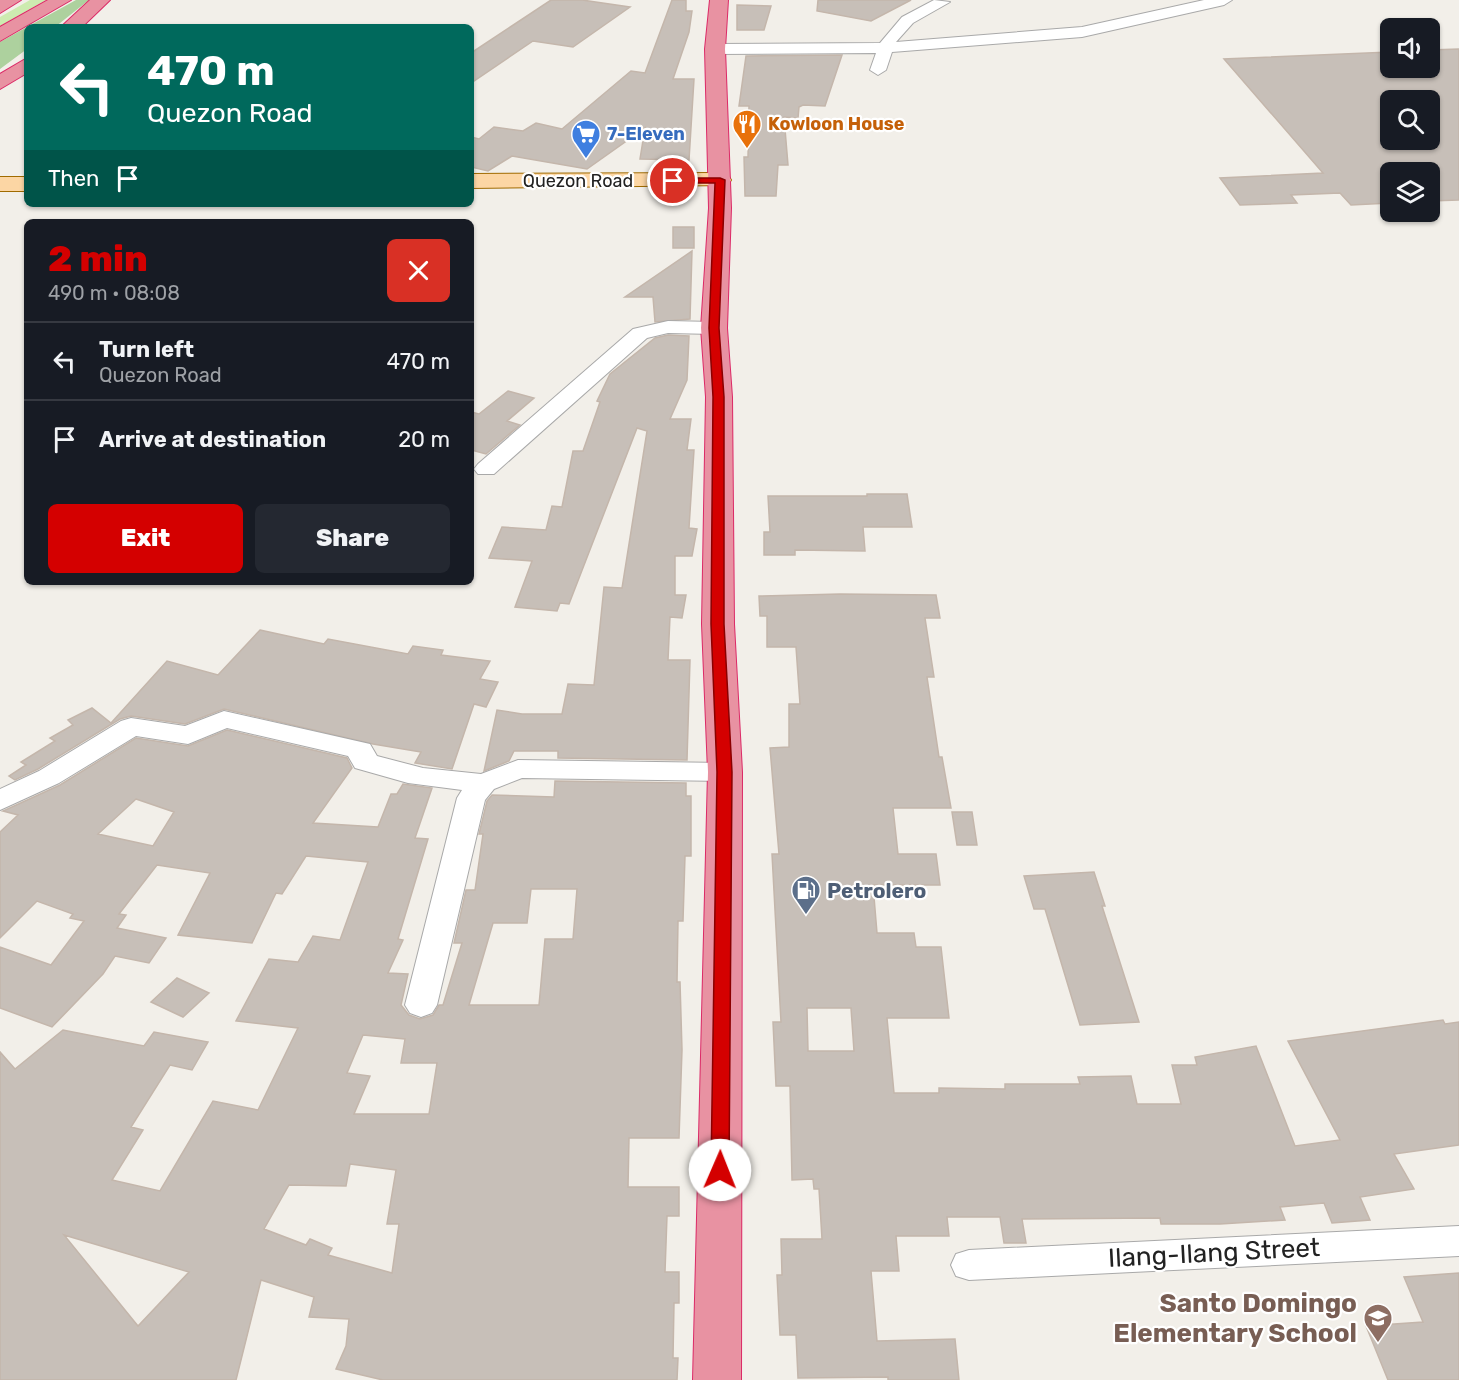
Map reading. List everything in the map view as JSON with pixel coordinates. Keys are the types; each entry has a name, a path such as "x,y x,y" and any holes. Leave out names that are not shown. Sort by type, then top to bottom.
{"highway":[{"path":"0,7 12,0"},
{"path":"0,35 62,0"},
{"path":"74,24 101,0"},
{"path":"717,1380 725,772 718,624 719,397 714,328 720,180 715,45 719,0"},
{"path":"0,83 24,66"}],"main road":[{"name":"Quezon Road","path":"474,181 720,180"},
{"path":"0,184 24,184"}],"street":[{"path":"715,45 881,46 1030,38 1082,32 1224,0"},
{"path":"878,70 881,46 899,24 942,2"},
{"path":"486,469 640,333 668,327 714,328"},
{"path":"0,801 49,777 131,727 188,735 224,718 360,750 365,762 382,769 442,780 484,783 518,769 725,772"},
{"path":"421,1005 471,798 484,783"},
{"name":"Ilang-Ilang Street","path":"969,1264 1459,1241"}],"green space":[{"path":"30,0 46,0 0,26 0,17"},
{"path":"76,0 89,0 59,24 32,24"},
{"path":"24,29 24,51 0,69 0,42"}],"building":[{"path":"551,0 582,0 630,7 573,47 533,41 474,81 474,51"},
{"path":"672,0 686,0 686,11 692,11 689,32 673,79 694,79 689,160 640,159 645,128 587,169 512,156 488,171 474,168 474,138 479,139 494,127 523,131 536,123 562,129 631,71 645,73"},
{"path":"818,0 911,0 871,21 817,11"},
{"path":"737,5 771,6 764,30 737,30"},
{"path":"1459,49 1459,200 1440,201 1440,162 1380,162 1380,204 1351,205 1340,193 1291,195 1297,203 1240,205 1220,178 1323,173 1224,59 1380,52 1380,78 1440,78 1440,50"},
{"path":"842,55 825,106 803,105 799,107 798,118 784,117 788,165 778,165 776,196 745,196 744,157 748,157 749,106 739,106 746,56"},
{"path":"673,227 694,227 694,248 673,248"},
{"path":"692,251 690,319 655,322 653,297 625,297"},
{"path":"668,335 689,336 687,380 670,419 691,419 687,450 694,450 689,528 697,529 692,556 675,556 675,595 686,595 682,618 670,617 668,660 690,660 687,760 558,758 558,751 514,751 509,761 484,771 497,710 522,714 562,714 568,684 594,685 604,587 622,588 647,431 637,428 569,604 560,603 557,611 515,607 532,561 489,558 502,527 546,530 552,506 562,507 573,451 583,451 600,402 597,401 610,374 655,338"},
{"path":"508,391 534,398 507,421 520,425 486,454 474,451 474,413 479,414"},
{"path":"867,494 907,494 912,527 863,527 865,551 795,550 795,555 764,555 764,532 770,532 768,496 867,496"},
{"path":"936,595 940,618 925,618 934,677 927,677 939,757 942,757 951,808 893,808 898,854 936,854 940,885 873,885 877,933 914,933 916,947 941,947 949,1018 887,1018 894,1093 939,1093 939,1088 1005,1089 1005,1084 1080,1084 1078,1077 1131,1076 1137,1104 1181,1104 1172,1065 1197,1065 1195,1057 1256,1046 1295,1146 1340,1140 1288,1041 1443,1020 1445,1024 1459,1022 1459,1145 1394,1154 1414,1189 1360,1197 1370,1220 1332,1223 1324,1203 1280,1207 1285,1220 1220,1224 1161,1224 1160,1218 1022,1219 1026,1243 1004,1243 1000,1217 947,1217 949,1236 896,1236 899,1271 871,1271 877,1341 955,1339 959,1380 888,1380 888,1377 798,1378 796,1335 780,1335 777,1275 782,1275 781,1239 822,1239 819,1189 814,1189 813,1179 792,1180 790,1086 776,1086 773,1022 781,1022 772,854 779,854 770,748 789,747 789,704 800,704 796,647 767,647 767,616 760,616 759,596","holes":["807,1008 851,1008 854,1051 808,1051"]},
{"path":"260,630 324,644 328,639 408,654 413,646 443,650 441,655 490,661 480,679 498,682 486,707 474,704 452,769 415,763 421,752 373,744 224,709 185,724 131,716 120,719 38,769 15,780 9,776 26,765 21,762 55,741 50,738 73,725 68,720 92,708 111,723 167,661 218,675"},
{"path":"227,730 347,758 352,768 313,823 378,827 391,794 397,794 403,784 432,788 415,838 428,839 398,939 403,940 388,973 408,974 401,1005 409,1015 420,1019 433,1015 439,1005 443,1005 462,943 454,943 466,890 475,890 483,834 479,834 487,801 492,795 554,797 555,781 686,783 686,796 691,796 691,856 685,856 683,921 678,921 677,982 680,982 682,1050 679,1138 629,1138 628,1187 679,1187 679,1216 667,1216 665,1272 679,1272 679,1303 674,1303 673,1358 678,1358 677,1380 383,1380 336,1369 346,1346 349,1319 309,1317 314,1297 261,1280 236,1380 0,1380 0,1052 15,1069 63,1030 144,1046 154,1032 208,1042 192,1070 170,1065 131,1127 143,1130 112,1180 160,1191 213,1101 258,1110 298,1028 236,1021 269,959 298,962 313,936 340,940 368,862 306,856 282,894 276,893 252,943 178,935 210,873 157,865 119,914 126,915 117,928 166,938 149,963 115,956 103,974 52,1027 0,1008 0,947 51,965 84,921 70,918 73,914 37,901 0,938 0,832 18,815 3,811 60,785 136,738 188,746","holes":["136,799 174,812 153,846 98,834","531,889 577,889 573,939 545,939 539,1005 469,1005 493,923 527,923","363,1035 405,1039 401,1063 437,1063 429,1114 354,1114 370,1076 347,1073","350,1164 396,1170 387,1224 399,1224 392,1273 328,1255 332,1248 310,1239 306,1245 264,1229 289,1185 346,1186","64,1235 189,1272 138,1326"]},
{"path":"952,812 972,812 977,845 957,845"},
{"path":"1094,872 1105,906 1102,906 1139,1022 1080,1025 1045,909 1034,909 1024,876"},
{"path":"177,978 209,993 183,1017 151,1002"},
{"path":"1459,1273 1459,1380 1388,1380 1366,1326 1423,1322 1404,1277"}],"place":[{"name":"Kowloon House","path":"747,150"},
{"name":"7-Eleven","path":"586,160"},
{"name":"Petrolero","path":"806,916"},
{"name":"Santo Domingo Elementary School","path":"1378,1344"}],"route":[{"path":"673,181 720,180 714,328 719,397 718,624 725,772 720,1170"}]}
